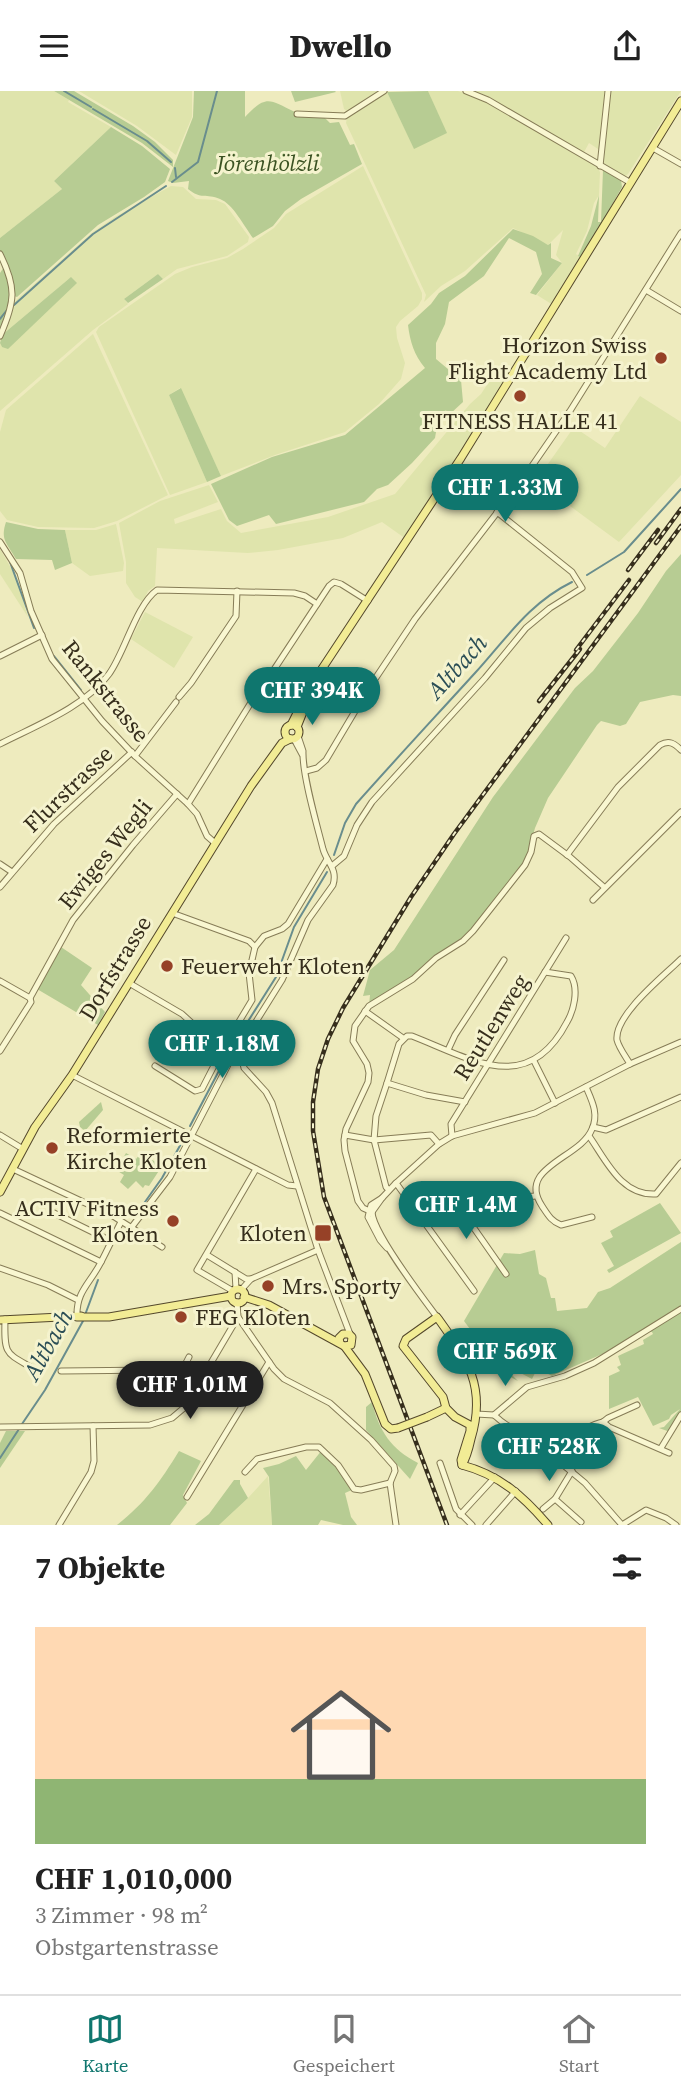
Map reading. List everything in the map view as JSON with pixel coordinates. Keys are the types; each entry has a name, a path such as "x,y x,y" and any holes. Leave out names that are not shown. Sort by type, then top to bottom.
{"main road":[{"path":"292,733 348,631 461,458 681,101"},
{"name":"Dorfstrasse","path":"0,1192 23,1149 72,1075 265,764 292,733"},
{"path":"2,1318 113,1315 237,1294 269,1305 323,1335 345,1340 365,1374 385,1424 391,1429 446,1408"},
{"path":"462,1465 477,1415 477,1398 471,1370 437,1317 406,1339 403,1346 443,1397 446,1408 457,1418 464,1420 477,1415"},
{"path":"462,1465 470,1428 464,1420"},
{"path":"462,1465 495,1476 516,1491 548,1525"}],"street":[{"path":"297,114 345,116 384,91"},
{"path":"466,91 488,100 631,183"},
{"path":"600,166 608,91"},
{"path":"653,148 681,164"},
{"path":"306,771 319,767 326,760 367,691 415,619 574,405 681,233"},
{"path":"0,254 13,285 13,301 0,336"},
{"path":"646,290 681,311"},
{"path":"332,866 344,856 357,825 372,802 485,678 526,628 550,608 582,588 572,572 497,512"},
{"name":"Rankstrasse","path":"0,541 20,573 31,611 52,659 133,754 197,814 207,836 215,843"},
{"path":"188,804 260,688 265,687 275,667 329,586 336,582 368,601"},
{"path":"0,744 52,718 83,698 109,674 155,591 296,593 317,604"},
{"name":"Flurstrasse","path":"0,887 54,824 133,754 191,684 236,616 237,591"},
{"path":"0,655 42,635"},
{"path":"292,733 303,757 327,859 335,874 332,885 308,920 282,980 243,1041 242,1059 248,1073 270,1099 318,1250 344,1317 345,1340"},
{"path":"567,855 618,787 660,745 666,741 671,742 681,750"},
{"name":"Ewiges Wegli","path":"0,1051 31,1002 30,998 73,920 177,794"},
{"path":"593,900 681,812"},
{"path":"437,1317 389,1249 370,1211 363,1208 358,1201 345,1151 345,1135 369,1078 367,1064 355,1045 355,1026 365,1011 382,996 413,979 473,931 525,865 534,836 539,834 604,887"},
{"path":"155,1066 199,1092 252,1000 249,973 255,947 264,936 288,924 327,859"},
{"path":"0,864 12,872"},
{"path":"172,912 249,941 255,947"},
{"name":"Reutlenweg","path":"452,1136 451,1124 566,938"},
{"path":"630,1064 617,1041 620,1027 637,1002 681,959"},
{"path":"448,1050 504,960"},
{"path":"365,1011 403,1038 412,1036 488,1066 515,1066 534,1061 549,1049 569,1019 574,1000 571,976 545,972"},
{"path":"0,981 30,998"},
{"path":"129,983 182,1014 232,1059 242,1059"},
{"path":"389,1190 374,1140 376,1116 403,1038"},
{"path":"370,1211 396,1183 439,1144 452,1136 524,1117 630,1064 681,1042"},
{"path":"131,1228 161,1190 232,1059"},
{"path":"534,1061 555,1103"},
{"path":"72,1075 191,1137 297,1187"},
{"path":"387,1083 465,1102"},
{"path":"586,1087 595,1111 589,1136 541,1175 535,1196 551,1220 561,1225 592,1217"},
{"path":"593,1127 606,1129 681,1097"},
{"path":"0,1135 23,1149"},
{"path":"345,1135 374,1140 431,1135 439,1144"},
{"path":"589,1136 621,1180 645,1195 656,1194 681,1163"},
{"path":"12,1169 121,1222 162,1247"},
{"path":"237,1294 197,1270 256,1169"},
{"path":"396,1183 474,1291"},
{"path":"408,1197 428,1193 515,1199 535,1196"},
{"path":"453,1195 455,1202 506,1274"},
{"path":"0,1213 101,1262"},
{"path":"54,1213 111,1241"},
{"path":"82,1317 78,1300 121,1222"},
{"path":"237,1294 251,1279 318,1250"},
{"path":"207,1255 246,1279 251,1279"},
{"path":"0,1268 48,1285 78,1300"},
{"path":"234,1272 239,1317 269,1362 284,1379 330,1403 369,1439 394,1467 396,1471 390,1483 396,1525"},
{"path":"494,1415 524,1389 594,1363 681,1309"},
{"path":"0,1427 161,1422 179,1414 239,1317"},
{"path":"2,1318 2,1343 9,1354 39,1372"},
{"path":"172,1389 189,1357"},
{"path":"187,1497 269,1362"},
{"path":"61,1371 156,1370 163,1374 172,1389 189,1401"},
{"path":"477,1415 494,1415 527,1436 547,1440 570,1436 637,1405"},
{"path":"661,1448 681,1415"},
{"path":"603,1422 669,1453"},
{"path":"59,1525 91,1472 94,1461 93,1426"},
{"path":"547,1440 547,1450 572,1471 622,1525 646,1510 676,1525"},
{"path":"245,1472 257,1459 306,1447 319,1447 338,1465 354,1489 390,1483"},
{"path":"440,1463 460,1515 472,1525"},
{"path":"540,1516 555,1499 572,1471"},
{"path":"460,1515 495,1476"},
{"path":"486,1525 516,1491"},
{"path":"555,1499 581,1522"}],"green space":[{"path":"0,91 54,91 111,127 54,181 62,189 0,238"},
{"path":"54,91 74,91 133,126 173,160 173,167 142,143"},
{"path":"79,91 192,91 192,117 176,155 137,126"},
{"name":"Jörenhölzli","path":"194,91 245,91 245,117 258,105 268,101 302,115 324,117 330,123 339,122 350,145 354,144 362,164 301,199 285,211 273,226 253,238 234,210 225,202 193,192 188,189 189,181 168,181 193,117"},
{"path":"291,91 335,91 336,92 295,102"},
{"path":"340,91 381,91 349,112 344,109"},
{"path":"428,91 458,91 483,99 597,166 600,172 599,195 576,254 582,258 553,305 537,295 562,263 556,255 563,230 548,245 513,228 465,271 441,286 424,302 426,295 346,123 347,117 387,92 414,148 446,133"},
{"path":"428,91 447,133 414,149 387,92"},
{"path":"471,91 606,91 601,151 589,143 583,154 485,95"},
{"path":"609,91 681,91 624,177 603,165"},
{"path":"111,127 142,146 170,169 165,182 98,225 17,297 14,296 9,269 0,251 0,238 62,189 54,181"},
{"path":"363,166 422,293 418,306 396,327 405,363 401,379 379,404 345,432 221,476 180,388 169,395 207,482 170,495 96,332 99,327 175,274 227,258 243,249 274,228 286,214"},
{"path":"603,170 621,180 622,187 582,258 578,256 591,226 599,195 598,222 601,222"},
{"path":"171,186 183,187 196,199 216,200 225,204 249,237 248,242 227,256 177,269 163,279 158,274 124,299 128,304 93,330 0,411 0,343 2,347 71,277 2,335 14,302 93,232"},
{"path":"513,229 548,245 551,243 551,258 562,263 536,295 530,293 542,274 536,252 509,238 484,276 449,302 445,324 436,343 436,359 461,380 463,402 437,426 435,438 412,463 364,502 276,524 269,515 237,526 229,520 211,484 272,457 345,435 425,368 413,348 408,325 439,293 465,276"},
{"path":"4,267 9,300 0,332 0,273"},
{"path":"158,274 163,279 128,303 124,299"},
{"path":"71,277 77,283 8,349 2,347 2,335"},
{"path":"93,334 168,495 117,521 94,528 38,527 7,520 0,511 0,432 6,410"},
{"path":"502,362 513,370 406,539 382,522 343,538 278,550 248,553 157,548 155,586 148,591 143,602 135,597 126,583 126,562 119,523 160,501 209,485 218,502 174,519 175,524 221,509 227,521 241,533 328,517 395,494 481,394"},
{"path":"181,388 221,476 207,482 169,395"},
{"path":"640,396 681,422 681,475 619,542 536,481 574,427 605,448"},
{"path":"6,522 38,529 65,530 72,563 55,570 52,560 16,559 4,537"},
{"path":"116,524 124,563 123,571 90,576 72,563 65,530 96,530"},
{"path":"0,549 15,575 28,617 0,574"},
{"path":"681,554 681,696 673,695 640,702 626,724 620,726 601,721 548,798 535,828 525,865 473,931 436,958 421,973 369,1006 370,995 363,996 370,970 394,950 493,797"},
{"path":"145,612 193,637 174,668 131,639"},
{"path":"61,947 92,968 81,985 105,1012 98,1025 37,989"},
{"path":"101,1102 103,1110 85,1131 79,1122"},
{"path":"126,1153 136,1159 141,1153 162,1166 149,1186 145,1185 143,1188 136,1181 128,1189 120,1182 124,1175 116,1170"},
{"path":"660,1203 681,1233 609,1273 607,1270 614,1266 601,1243 613,1237 610,1231"},
{"path":"681,1242 681,1414 670,1432 659,1428 664,1427 680,1409 669,1419 653,1426 638,1397 609,1409 609,1376 620,1371 617,1367 621,1365 618,1356 644,1344 643,1340 653,1334 652,1332 642,1330 607,1352 552,1376 514,1356 537,1369 532,1379 509,1367 509,1363 506,1369 518,1381 476,1359 461,1341 473,1333 464,1321 504,1253 520,1254 535,1250 539,1274 546,1278 551,1298 555,1298 557,1311 587,1308 598,1292 610,1288"},
{"path":"372,1402 378,1422 393,1445 418,1463 410,1479 366,1430 366,1407"},
{"path":"6,1431 25,1431 0,1468 0,1443"},
{"path":"322,1450 354,1489 345,1493 351,1517 357,1525 321,1520 318,1525 272,1525 269,1477 263,1468 296,1456 306,1470"},
{"path":"179,1451 201,1461 183,1495 187,1503 170,1525 117,1525 152,1491"},
{"path":"268,1476 272,1525 219,1525 248,1498"},
{"path":"234,1480 240,1480 248,1498 219,1525 195,1525 209,1514"}],"waterway":[{"path":"64,91 91,107"},
{"path":"172,182 198,162 217,91"},
{"path":"93,109 147,141 171,162"},
{"path":"175,168 176,177"},
{"path":"14,305 93,234 166,186"},
{"path":"0,319 7,310"},
{"name":"Altbach","path":"587,575 624,552 681,489"},
{"path":"10,562 34,628"},
{"name":"Altbach","path":"334,855 345,823 356,804 519,623 543,600 572,582"},
{"path":"54,656 81,690"},
{"name":"Altbach","path":"233,1045 276,977 294,927 327,872"},
{"name":"Altbach","path":"190,1126 222,1065"},
{"name":"Altbach","path":"140,1209 162,1178 182,1142"},
{"name":"Altbach","path":"85,1315 98,1280"},
{"name":"Altbach","path":"22,1424 45,1390 83,1321"},
{"name":"Altbach","path":"0,1458 19,1429"}],"railway":[{"path":"656,543 681,509"},
{"path":"447,1525 324,1197 313,1131 313,1102 318,1069 328,1039 343,1008 411,897 454,834 681,526"},
{"path":"628,570 658,530"},
{"path":"576,650 629,580"},
{"path":"539,701 580,649"}],"place":[{"name":"Horizon Swiss Flight Academy Ltd","path":"661,358"},
{"name":"FITNESS HALLE 41","path":"520,396"},
{"name":"Feuerwehr Kloten","path":"167,966"},
{"name":"Reformierte Kirche Kloten","path":"52,1148"},
{"name":"ACTIV Fitness Kloten","path":"173,1221"},
{"name":"Kloten","path":"323,1233"},
{"name":"Mrs. Sporty","path":"268,1286"},
{"name":"FEG Kloten","path":"181,1317"}]}
